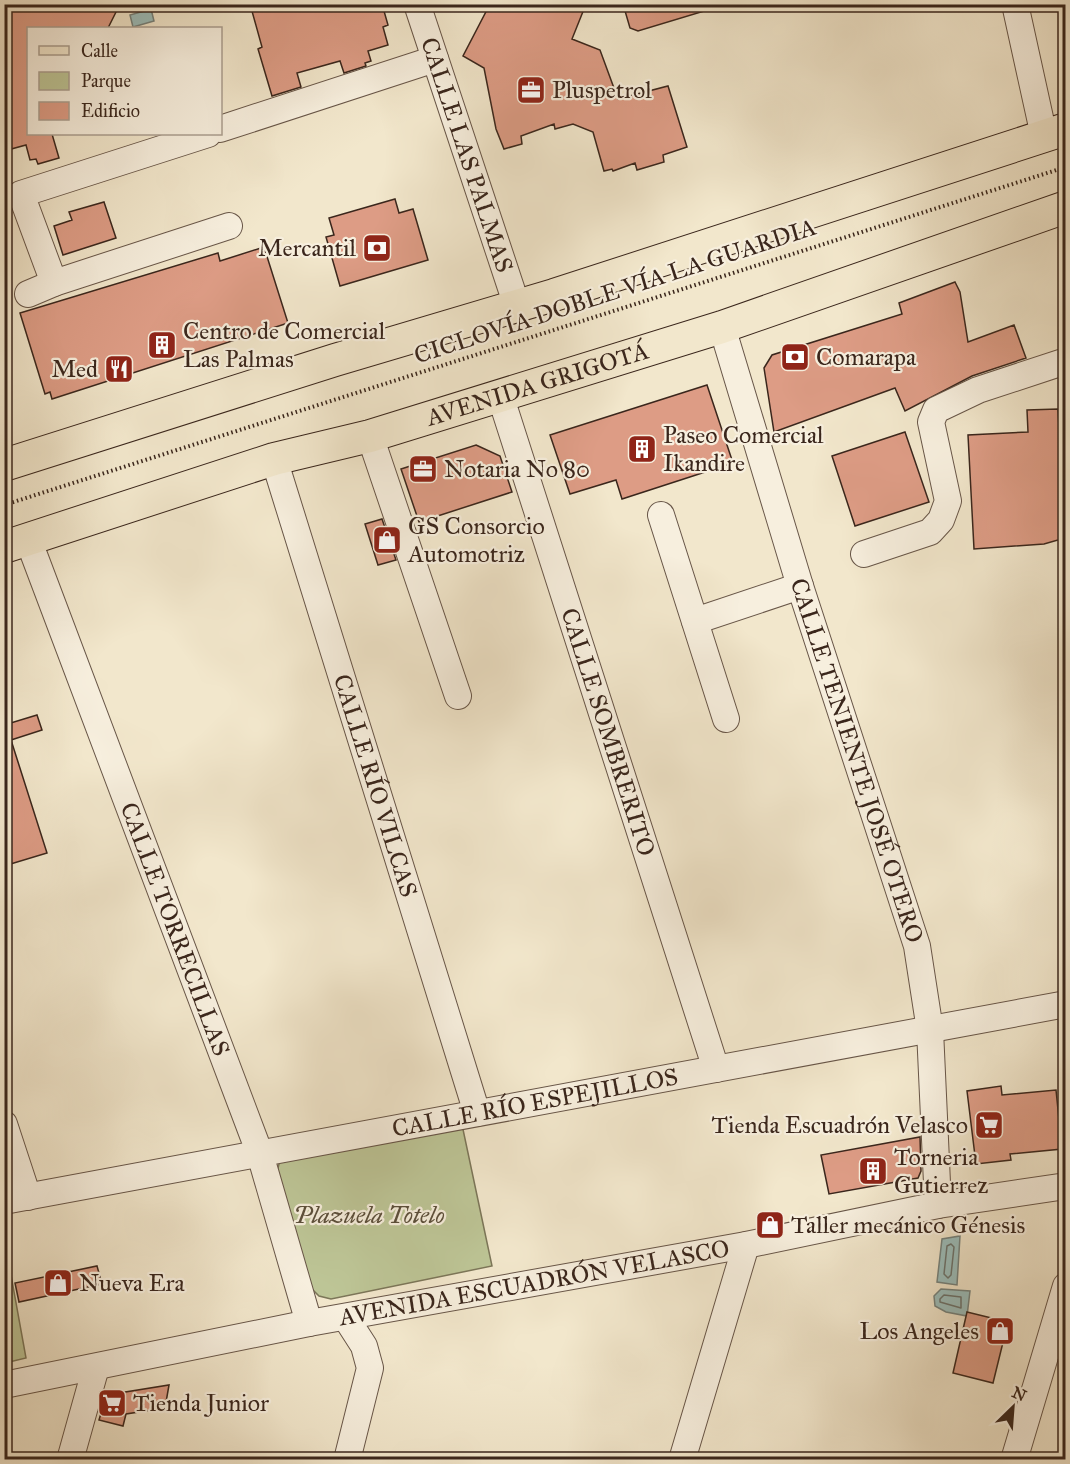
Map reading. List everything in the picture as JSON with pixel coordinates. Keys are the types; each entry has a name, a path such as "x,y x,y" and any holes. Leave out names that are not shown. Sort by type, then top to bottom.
{"main road":[{"path":"4,465 335,360 517,306 1055,133"},
{"name":"AVENIDA GRIGOTÁ","path":"16,543 274,459 370,436 722,327 1065,207"}],"street":[{"name":"CALLE LAS PALMAS","path":"417,4 517,306"},
{"path":"1015,4 1055,133"},
{"path":"222,128 435,59"},
{"path":"54,283 21,194 205,135"},
{"path":"28,294 54,283 229,226"},
{"name":"CALLE TENIENTE JOSÉ OTERO","path":"722,327 800,586 917,946 930,1030 938,1205"},
{"path":"864,554 930,532 941,520 948,501 931,422 936,410 978,390 1065,361"},
{"name":"CALLE SOMBRERITO","path":"500,395 716,1069"},
{"path":"370,436 458,696"},
{"name":"CALLE RÍO VILCAS","path":"274,459 477,1113"},
{"path":"661,515 726,719"},
{"name":"CALLE TORRECILLAS","path":"16,543 260,1154 309,1323"},
{"path":"695,621 800,586"},
{"name":"CALLE RÍO ESPEJILLOS","path":"16,1199 1065,1004"},
{"path":"4,1124 16,1199"},
{"name":"AVENIDA ESCUADRÓN VELASCO","path":"4,1385 309,1323 746,1245 938,1205 1065,1186"},
{"path":"682,1460 746,1245"},
{"path":"1014,1460 1065,1286"},
{"path":"346,1318 364,1346 370,1368 348,1460"},
{"path":"70,1460 96,1366"}],"path":[{"name":"CICLOVÍA DOBLE VÍA LA GUARDIA","path":"4,505 1065,167"}],"green space":[{"name":"Plazuela Totelo","path":"461,1120 492,1266 331,1299 319,1296 312,1289 277,1172 280,1160"},
{"path":"5,1242 26,1358 4,1363"}],"water":[{"path":"151,9 154,21 133,27 130,15"},
{"path":"960,1236 957,1285 937,1282 942,1239"},
{"path":"941,1289 970,1291 967,1316 946,1312 935,1306 934,1296"}],"building":[{"path":"4,4 120,4 108,27 27,27 27,135 52,135 59,158 38,164 36,159 30,160 26,145 4,151"},
{"path":"250,4 382,4 388,25 383,27 388,45 368,51 371,61 365,63 366,66 344,73 340,61 297,73 301,87 272,96 258,49 262,47"},
{"path":"490,4 586,4 572,39 600,50 618,99 668,86 687,147 663,155 664,162 637,170 635,163 613,171 612,169 604,171 593,132 573,124 555,129 554,124 521,136 522,144 504,149 496,129 484,68 463,56"},
{"path":"623,4 711,4 711,9 638,31 630,28"},
{"name":"Mercantil","path":"395,199 399,213 413,209 428,260 340,286 326,237 334,235 329,218"},
{"path":"104,202 116,238 63,255 54,226 72,220 69,212"},
{"path":"264,247 288,323 52,399 50,392 45,394 20,313 218,253 220,261"},
{"path":"955,282 960,292 968,342 1014,325 1026,358 972,376 905,411 895,388 774,432 764,368 772,355 902,314 899,303"},
{"name":"Paseo Comercial Ikandire","path":"707,385 733,463 622,499 616,480 570,494 550,435"},
{"path":"1058,409 1065,538 1044,544 974,549 968,435 1028,432 1027,410"},
{"path":"905,432 929,502 855,526 832,456"},
{"path":"476,445 500,456 512,492 419,522 401,469"},
{"path":"382,519 396,560 378,565 365,524"},
{"path":"37,715 42,730 11,740 47,853 4,866 4,725"},
{"path":"1001,1086 1002,1095 1056,1090 1062,1149 1010,1154 1011,1160 976,1164 967,1091"},
{"name":"Torneria Gutierrez","path":"920,1137 921,1171 918,1178 829,1194 821,1155"},
{"name":"Nueva Era","path":"97,1266 102,1284 19,1302 15,1283"},
{"path":"967,1312 1008,1322 993,1383 953,1373"},
{"path":"169,1385 165,1408 126,1414 123,1426 99,1420 104,1403 113,1394"}],"place":[{"name":"Pluspetrol","path":"531,90"},
{"name":"Mercantil","path":"377,248"},
{"name":"Centro de Comercial Las Palmas","path":"162,345"},
{"name":"Comarapa","path":"795,357"},
{"name":"Med","path":"119,369"},
{"name":"Paseo Comercial Ikandire","path":"642,449"},
{"name":"Notaria No 80","path":"423,469"},
{"name":"GS Consorcio Automotriz","path":"387,540"},
{"name":"Tienda Escuadrón Velasco","path":"989,1125"},
{"name":"Torneria Gutierrez","path":"873,1171"},
{"name":"Taller mecánico Génesis","path":"770,1225"},
{"name":"Nueva Era","path":"58,1283"},
{"name":"Los Angeles","path":"1000,1331"},
{"name":"Tienda Junior","path":"112,1403"}]}
